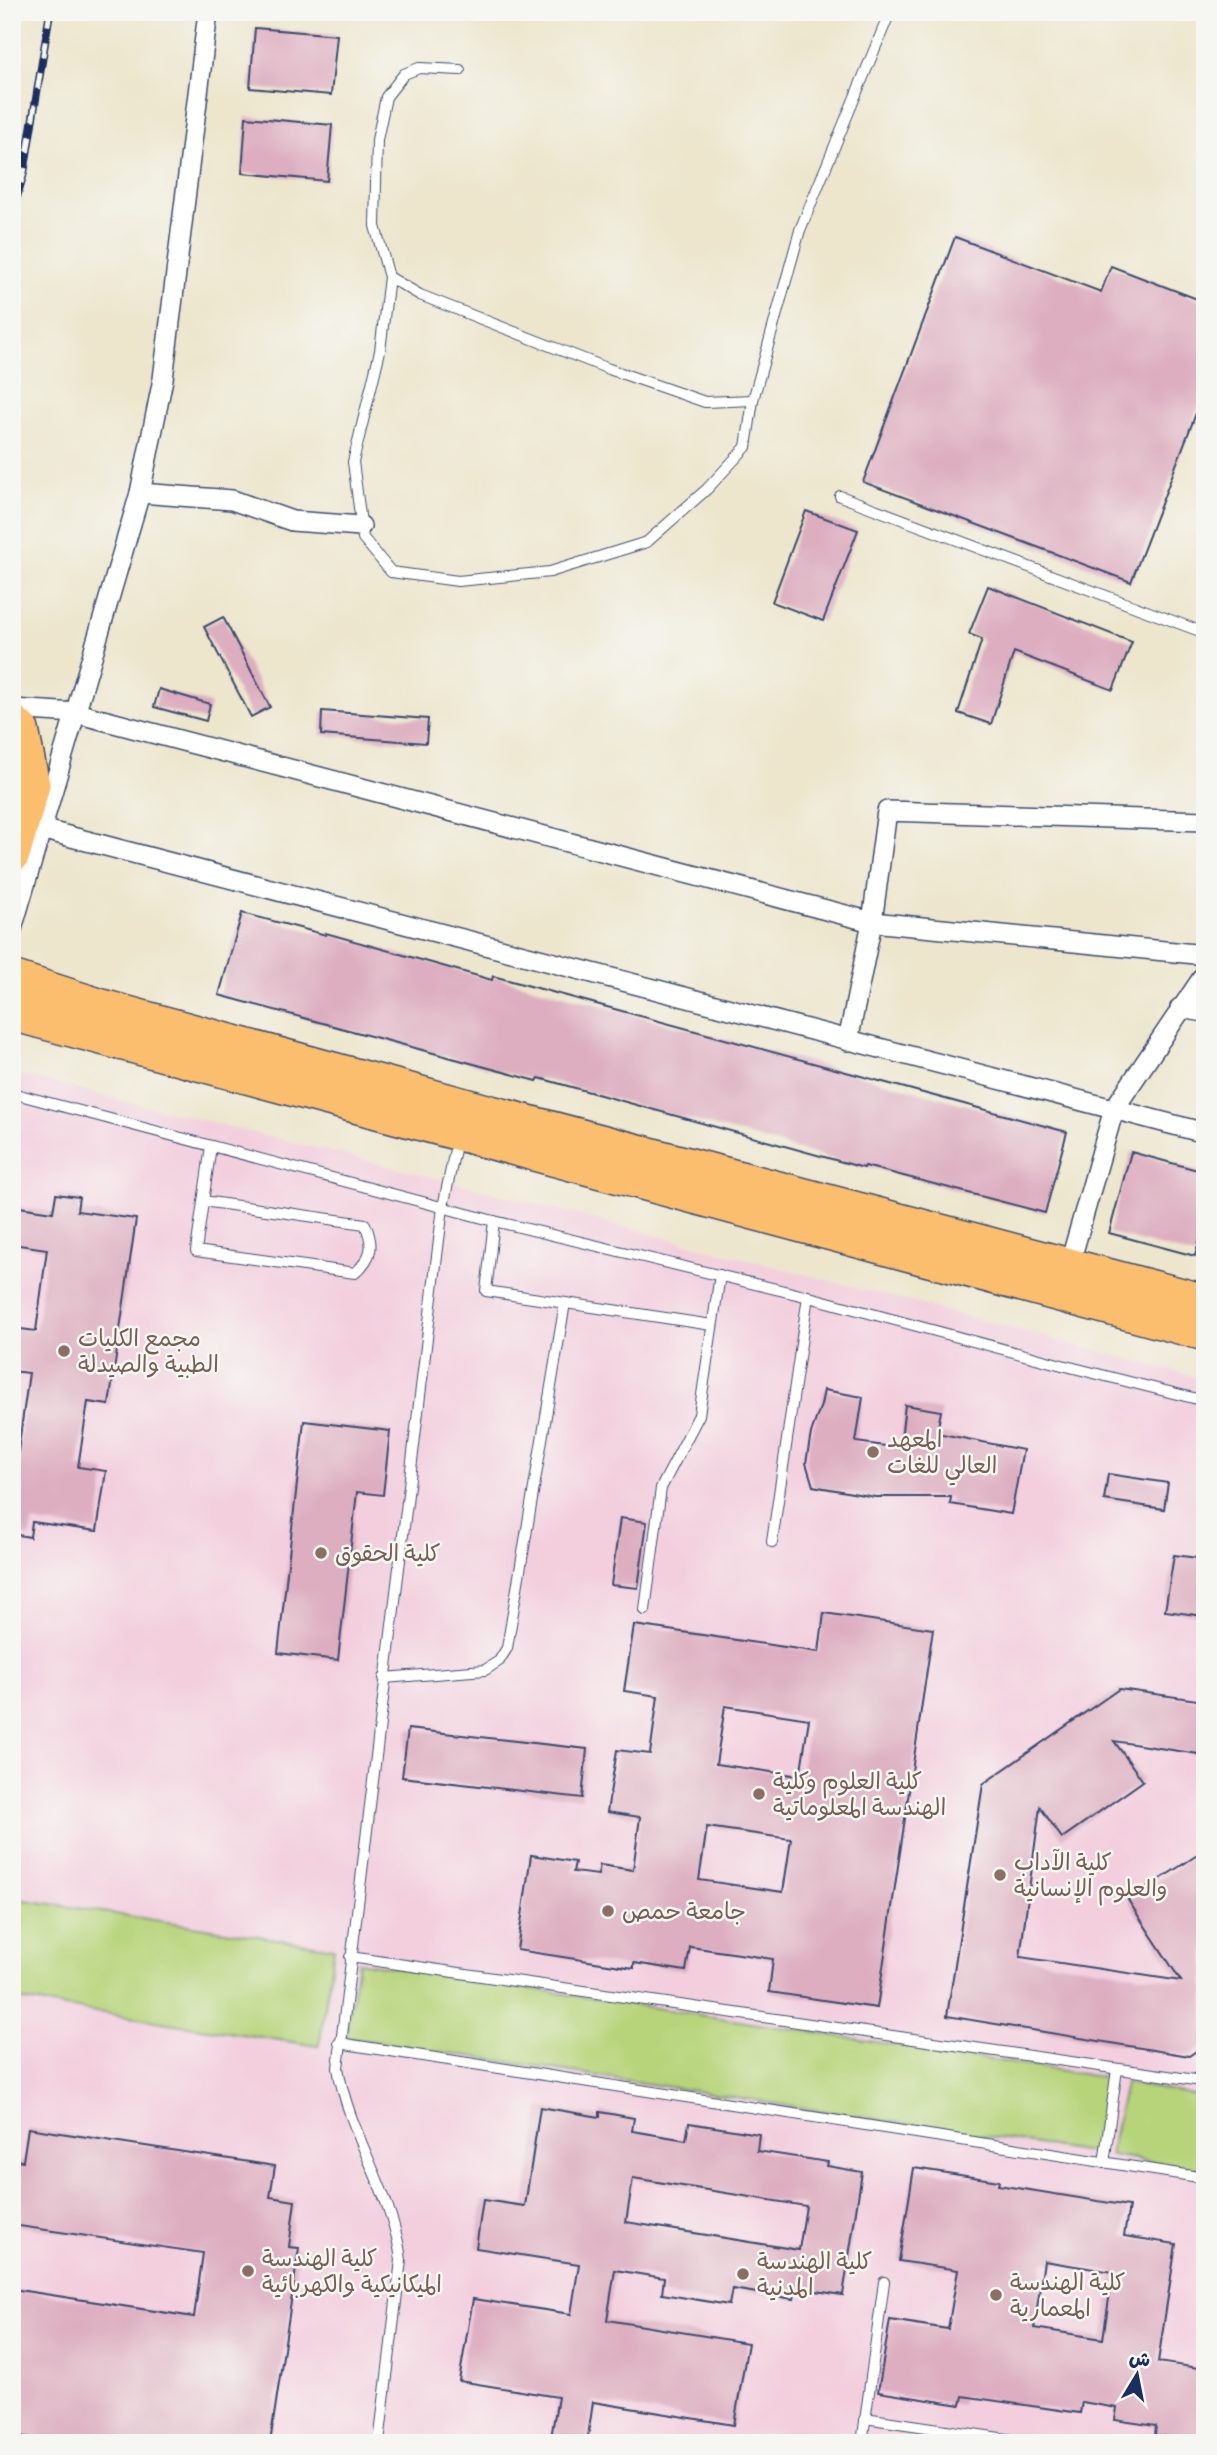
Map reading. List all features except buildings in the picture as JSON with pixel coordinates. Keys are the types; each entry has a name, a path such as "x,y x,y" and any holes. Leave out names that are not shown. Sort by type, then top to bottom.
{"highway":[{"path":"12,722 21,730 33,785 25,836"},
{"path":"12,978 102,1007 496,1115 1205,1302"},
{"path":"12,1013 1205,1333"}],"street":[{"path":"12,929 25,836 76,713 91,654 140,494 163,379 208,12"},
{"path":"140,494 232,500 292,521 361,526"},
{"path":"12,709 76,713 872,922 1205,955"},
{"path":"848,1041 872,922 887,811 1205,821"},
{"path":"25,836 1205,1133"},
{"path":"1069,1266 1114,1109 1205,974"},
{"path":"1180,1008 1205,1012"}],"lane":[{"path":"460,70 419,68 404,74 386,97 377,140 375,226 389,277 380,351 354,462 363,538 391,572 458,581 550,572 647,542 707,489 746,447 753,400 800,230 890,12"},
{"path":"389,277 420,295 705,402 753,400"},
{"path":"840,496 1205,633"},
{"path":"12,1093 494,1221 808,1296 1205,1401"},
{"path":"379,2443 401,2260 399,2238 352,2123 342,2095 338,2068 443,1207 458,1133"},
{"path":"203,1201 365,1224 371,1237 368,1261 355,1273 196,1251 203,1201 211,1146"},
{"path":"494,1221 486,1291 712,1325"},
{"path":"645,1610 661,1488 699,1415 720,1275"},
{"path":"772,1542 808,1296"},
{"path":"384,1678 485,1670 499,1661 507,1648 565,1303"},
{"path":"350,1958 1195,2080 1205,2073"},
{"path":"340,2043 1205,2178"},
{"path":"1104,2163 1118,2069"},
{"path":"862,2443 884,2282"},
{"path":"865,2418 1034,2443"}],"shaded area":[{"name":"جامعة حمص","path":"12,1073 449,1181 1205,1379 1205,2443 12,2443"}],"green space":[{"path":"12,1898 334,1948 319,2046 12,1999"},
{"path":"358,1962 1108,2078 1096,2153 346,2037"},
{"path":"1125,2083 1194,2095 1205,2086 1205,2170 1110,2155"}],"railway":[{"path":"12,214 24,173 50,12"}],"place":[{"name":"مجمع الكليات الطبية والصيدلة","path":"64,1351"},
{"name":"المعهد العالي للغات","path":"873,1452"},
{"name":"كلية الحقوق","path":"321,1553"},
{"name":"كلية العلوم وكلية الهندسة المعلوماتية","path":"759,1794"},
{"name":"كلية الآداب والعلوم الإنسانية","path":"1000,1875"},
{"name":"جامعة حمص","path":"608,1911"},
{"name":"كلية الهندسة الميكانيكية والكهربائية","path":"248,2271"},
{"name":"كلية الهندسة المدنية","path":"743,2274"},
{"name":"كلية الهندسة المعمارية","path":"996,2295"}]}
